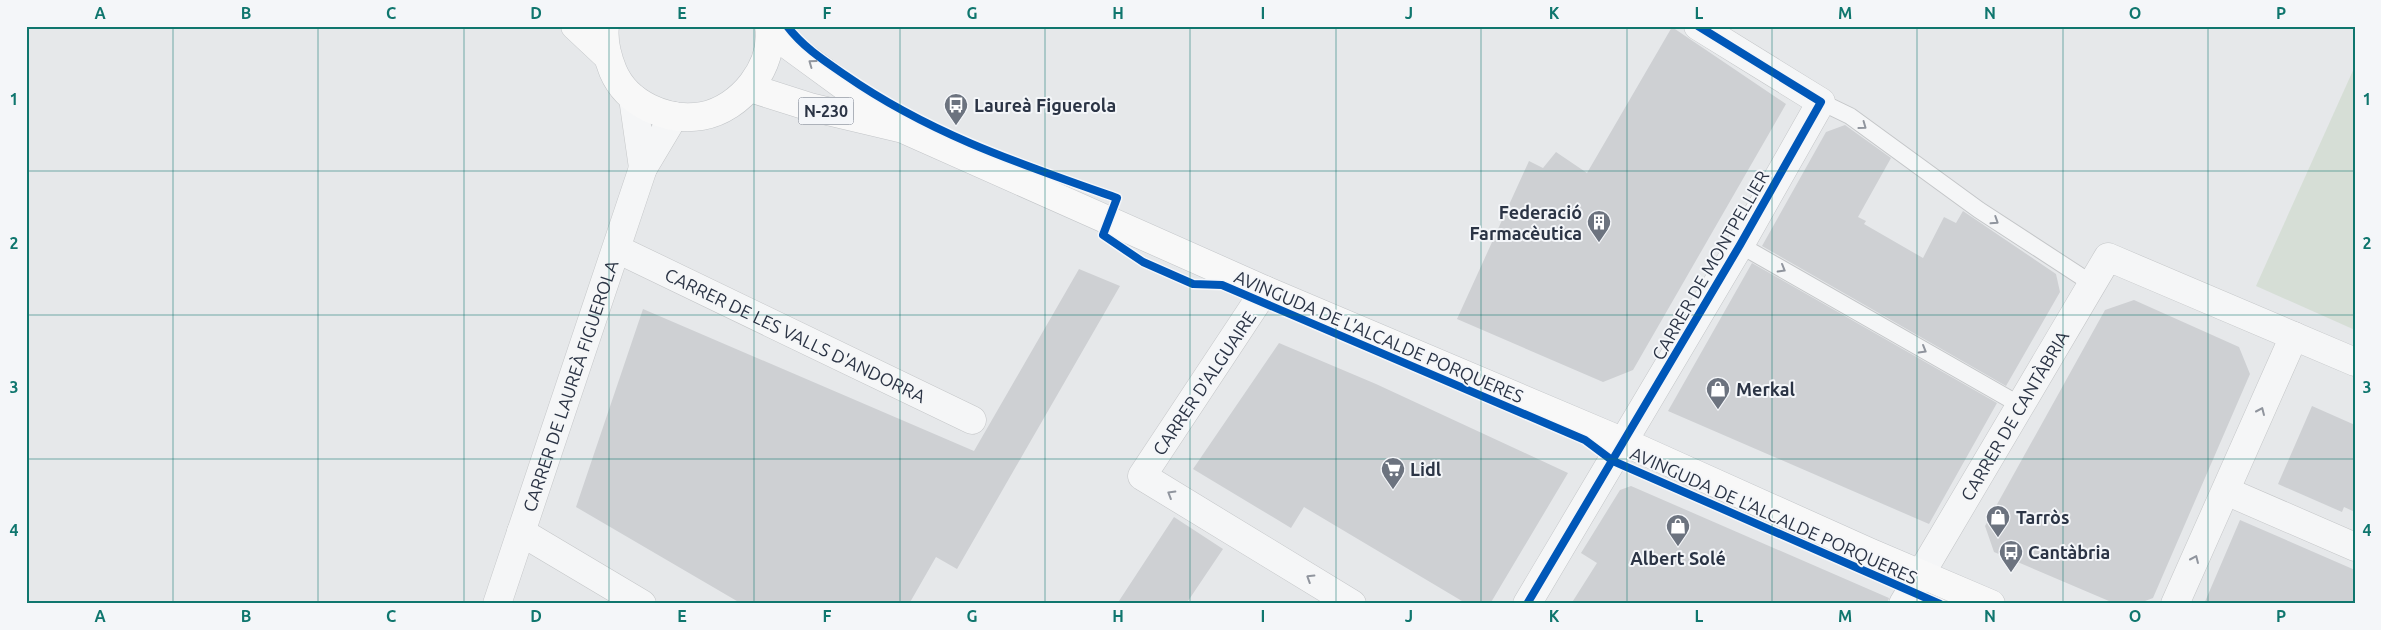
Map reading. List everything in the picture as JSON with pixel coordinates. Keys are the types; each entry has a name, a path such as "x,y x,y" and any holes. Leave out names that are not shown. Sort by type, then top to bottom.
{"main road":[{"name":"N-230","path":"575,26 606,56"},
{"name":"N-230","path":"605,26 606,56 616,79 633,98 652,110 674,116 702,116 728,106 750,88 761,71 768,52 769,29"},
{"name":"N-230","path":"769,29 903,129"},
{"name":"N-230","path":"750,88 810,107 903,129"},
{"name":"AVINGUDA DE L'ALCALDE PORQUERES","path":"903,129 1265,290 1624,442 1991,604"}],"street":[{"path":"1698,26 1821,102"},
{"name":"CARRER DE LAUREÀ FIGUEROLA","path":"633,98 644,168"},
{"name":"CARRER DE MONTPELLIER","path":"1527,604 1740,245 1821,102"},
{"name":"CARRER DE LAUREÀ FIGUEROLA","path":"497,604 644,168 674,116"},
{"name":"CARRER DE LES VALLS D'ANDORRA","path":"616,249 972,420"},
{"name":"CARRER DE CANTÀBRIA","path":"1903,604 2108,257 2294,336"},
{"name":"CARRER D'ALGUAIRE","path":"1265,290 1142,476 1352,604"},
{"path":"2175,604 2294,336 2355,362"},
{"path":"2226,491 2355,547"},
{"path":"521,532 642,604"}],"lane":[{"path":"1821,102 1850,116 1979,210 2091,283"},
{"path":"1740,245 2020,406"}],"shaded area":[{"path":"2355,66 2355,330 2256,286"}],"building":[{"name":"Federació Farmacèutica","path":"1672,27 1786,104 1633,370 1603,382 1457,319 1529,161 1543,168 1556,152 1587,173"},
{"path":"1845,125 1891,158 1858,217 1866,221 1864,224 1923,258 1944,217 1956,223 1963,211 2056,274 2060,292 2006,386 1762,246 1826,132"},
{"path":"1752,263 1997,403 1929,524 1668,411"},
{"path":"1079,269 1120,286 957,569 936,557 909,604 742,604 576,507 643,309 974,451"},
{"path":"2134,300 2239,347 2250,374 2153,598 2137,604 2116,604 1994,552 1985,526 2105,310"},
{"name":"Lidl","path":"1279,343 1376,384 1568,473 1490,604 1467,604 1304,507 1291,528 1193,469"},
{"path":"2312,406 2355,425 2355,512 2344,507 2342,512 2278,484"},
{"name":"Albert Solé","path":"1631,486 1889,598 1887,604 1571,604 1597,563 1581,553 1620,490"},
{"path":"1174,517 1223,549 1186,604 1117,604"},
{"path":"2240,520 2355,570 2355,604 2204,604"}],"cycle path":[{"path":"787,26 807,47 821,58 877,96 910,114 976,146 1117,198 1103,235 1143,262 1193,284 1222,285 1585,440 1613,461 1940,604"},
{"path":"1527,604 1740,245 1821,102 1698,26"}],"place":[{"name":"Laureà Figuerola","path":"956,126"},
{"name":"Federació Farmacèutica","path":"1599,243"},
{"name":"Merkal","path":"1718,410"},
{"name":"Lidl","path":"1393,490"},
{"name":"Tarròs","path":"1998,538"},
{"name":"Albert Solé","path":"1678,547"},
{"name":"Cantàbria","path":"2011,573"}]}
